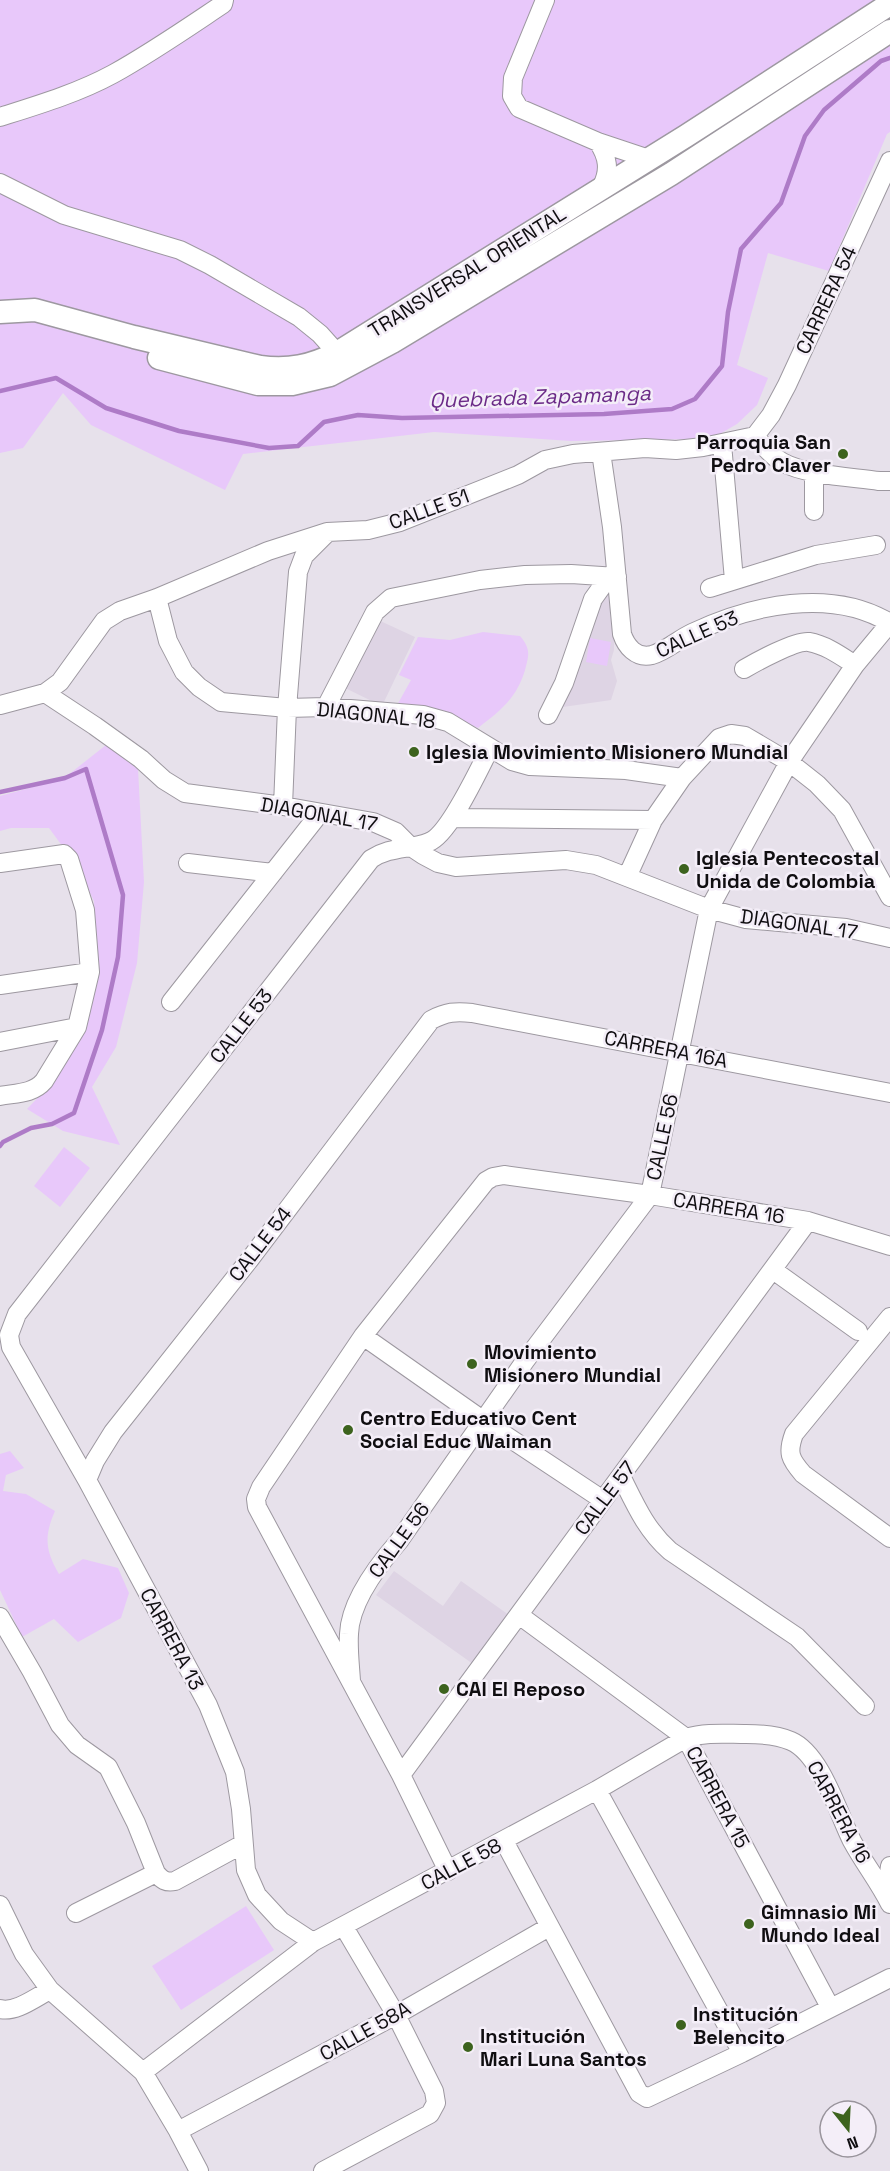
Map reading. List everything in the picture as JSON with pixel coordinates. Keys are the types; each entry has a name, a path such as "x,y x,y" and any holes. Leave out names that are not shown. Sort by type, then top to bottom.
{"main road":[{"name":"TRANSVERSAL ORIENTAL","path":"0,312 35,309 146,340 260,367 296,368 317,363 487,262 890,3"},
{"name":"TRANSVERSAL ORIENTAL","path":"0,326 38,324 258,384 292,384 330,375 401,336 671,174 890,31"}],"street":[{"path":"0,117 112,75 223,4 224,0"},
{"path":"545,0 513,78 512,96 519,108 598,142 649,159"},
{"path":"598,142 605,152 608,164 607,175 602,186"},
{"name":"CARRERA 54","path":"755,436 771,415 787,385 890,161"},
{"path":"0,183 64,215 180,250 210,265 299,317 320,334 337,353"},
{"path":"755,436 765,448 783,462 814,472 890,481"},
{"name":"CALLE 51","path":"0,705 45,693 60,682 104,621 120,610 157,598 246,559 327,532 368,530 400,522 518,474 545,460 573,454 645,448 676,450 722,444 755,436"},
{"path":"722,444 734,580"},
{"name":"CALLE 53","path":"601,452 622,634 626,645 634,652 650,656 693,632 743,613 778,606 811,603 847,605 873,613 890,623"},
{"path":"814,472 814,511"},
{"path":"283,806 287,708 298,572 304,556 327,532"},
{"path":"710,588 816,555 876,544"},
{"path":"326,707 375,612 391,598 480,580 525,575 571,574 616,577"},
{"path":"548,715 564,683 593,599 603,585 616,577"},
{"name":"DIAGONAL 18","path":"157,598 168,641 184,672 199,687 221,702 423,715 448,722 512,761 530,766 626,770 682,778"},
{"name":"CALLE 56","path":"351,1685 349,1631 359,1599 379,1564 399,1541 525,1361 650,1195 709,909 789,762 855,665 890,623"},
{"path":"744,669 765,657 807,642 831,650 855,665"},
{"name":"DIAGONAL 17","path":"45,693 95,726 141,759 164,780 185,793 283,806 385,825 411,847 438,863 456,867 566,860 596,865 709,909 746,919 846,928 890,938"},
{"path":"627,877 653,820 682,778 719,738 731,734 745,736 789,762 817,784 842,810 890,897"},
{"name":"CALLE 53","path":"9,1335 17,1314 371,859 383,852 432,842 439,837 452,818 490,748"},
{"path":"171,1002 320,813"},
{"path":"452,818 653,820"},
{"path":"0,862 64,854 69,860 85,910 90,972 77,1027 38,1088 0,1096"},
{"path":"188,863 273,873"},
{"path":"0,985 90,972"},
{"name":"CARRERA 16A","path":"441,1014 453,1011 472,1013 890,1093"},
{"name":"CALLE 54","path":"87,1480 95,1461 113,1432 257,1249 432,1020 441,1014"},
{"path":"0,1042 77,1027"},
{"name":"CARRERA 16","path":"363,1336 486,1181 504,1175 650,1195 808,1221 890,1246"},
{"name":"CALLE 57","path":"400,1775 808,1221"},
{"path":"773,1270 858,1331"},
{"path":"890,1317 794,1434 789,1450 795,1465 803,1474 890,1538"},
{"name":"CARRERA 13","path":"9,1335 11,1347 87,1480 208,1705 235,1772 241,1809 246,1870 257,1896 281,1921 313,1942"},
{"path":"448,1871 400,1775 257,1507 256,1500 261,1487 363,1336 484,1421 603,1500"},
{"path":"621,1476 643,1520 657,1540 796,1636 865,1706"},
{"name":"CARRERA 15","path":"519,1615 686,1738 830,2007"},
{"path":"0,1617 60,1725 77,1745 108,1767 136,1823 156,1872 163,1881 175,1881 243,1844"},
{"name":"CALLE 58","path":"143,2072 313,1942 504,1841 686,1738 702,1734 760,1734 793,1742 806,1751"},
{"name":"CARRERA 16","path":"806,1751 816,1763 853,1842 888,1900"},
{"path":"597,1790 742,2053"},
{"path":"504,1841 639,2093 646,2098 742,2053 890,1978"},
{"path":"888,1900 890,1866"},
{"path":"76,1913 156,1872"},
{"path":"0,1905 24,1954 50,1990 143,2072 199,2171"},
{"path":"323,2171 430,2114 436,2103 434,2091 396,2015 344,1927"},
{"name":"CALLE 58A","path":"178,2131 396,2015 549,1927"},
{"path":"0,2009 21,2006 50,1990"}],"shaded area":[{"path":"0,0 890,0 890,132 887,134 829,271 768,253 737,365 768,378 757,405 737,424 718,435 694,439 571,441 434,432 243,454 225,490 91,425 63,393 23,448 0,453"},
{"path":"602,590 610,592 610,615 614,639 611,660 617,681 611,700 563,707"},
{"path":"376,619 415,637 382,706 343,687"},
{"path":"483,632 520,636 528,652 522,680 507,703 494,716 478,728 450,714 396,707 411,680 399,675 418,637 450,640"},
{"path":"590,638 611,642 607,666 586,662"},
{"path":"106,745 138,769 144,882 137,963 116,1047 92,1087 120,1145 63,1131 27,1109 51,1084 97,968 94,901 74,862 49,828 11,828 0,831 0,796 63,779"},
{"path":"64,1147 90,1168 60,1207 34,1186"},
{"path":"10,1451 24,1468 6,1475 3,1491 26,1494 55,1511 49,1528 48,1543 51,1558 59,1574 83,1559 118,1568 129,1593 121,1618 78,1642 54,1619 22,1637 0,1590 0,1454"},
{"path":"394,1571 443,1606 461,1581 509,1615 473,1664 376,1595"},
{"path":"246,1906 274,1950 181,2010 152,1966"}],"waterway":[{"name":"Quebrada Zapamanga","path":"0,391 56,378 106,408 179,431 269,448 298,446 324,422 358,415 402,418 604,414 672,409 695,399 722,366 728,312 741,249 781,203 805,136 824,110 881,61 890,58"},
{"path":"0,792 65,778 86,769 123,895 118,957 102,1030 74,1113 52,1124 31,1128 3,1142 0,1146"}],"place":[{"name":"Parroquia San Pedro Claver","path":"843,454"},
{"name":"Iglesia Movimiento Misionero Mundial","path":"414,752"},
{"name":"Iglesia Pentecostal Unida de Colombia","path":"684,869"},
{"name":"Movimiento Misionero Mundial","path":"472,1364"},
{"name":"Centro Educativo Cent Social Educ Waiman","path":"348,1430"},
{"name":"CAI El Reposo","path":"444,1689"},
{"name":"Gimnasio Mi Mundo Ideal","path":"749,1924"},
{"name":"Institución Belencito","path":"681,2025"},
{"name":"Institución Mari Luna Santos","path":"468,2047"}]}
